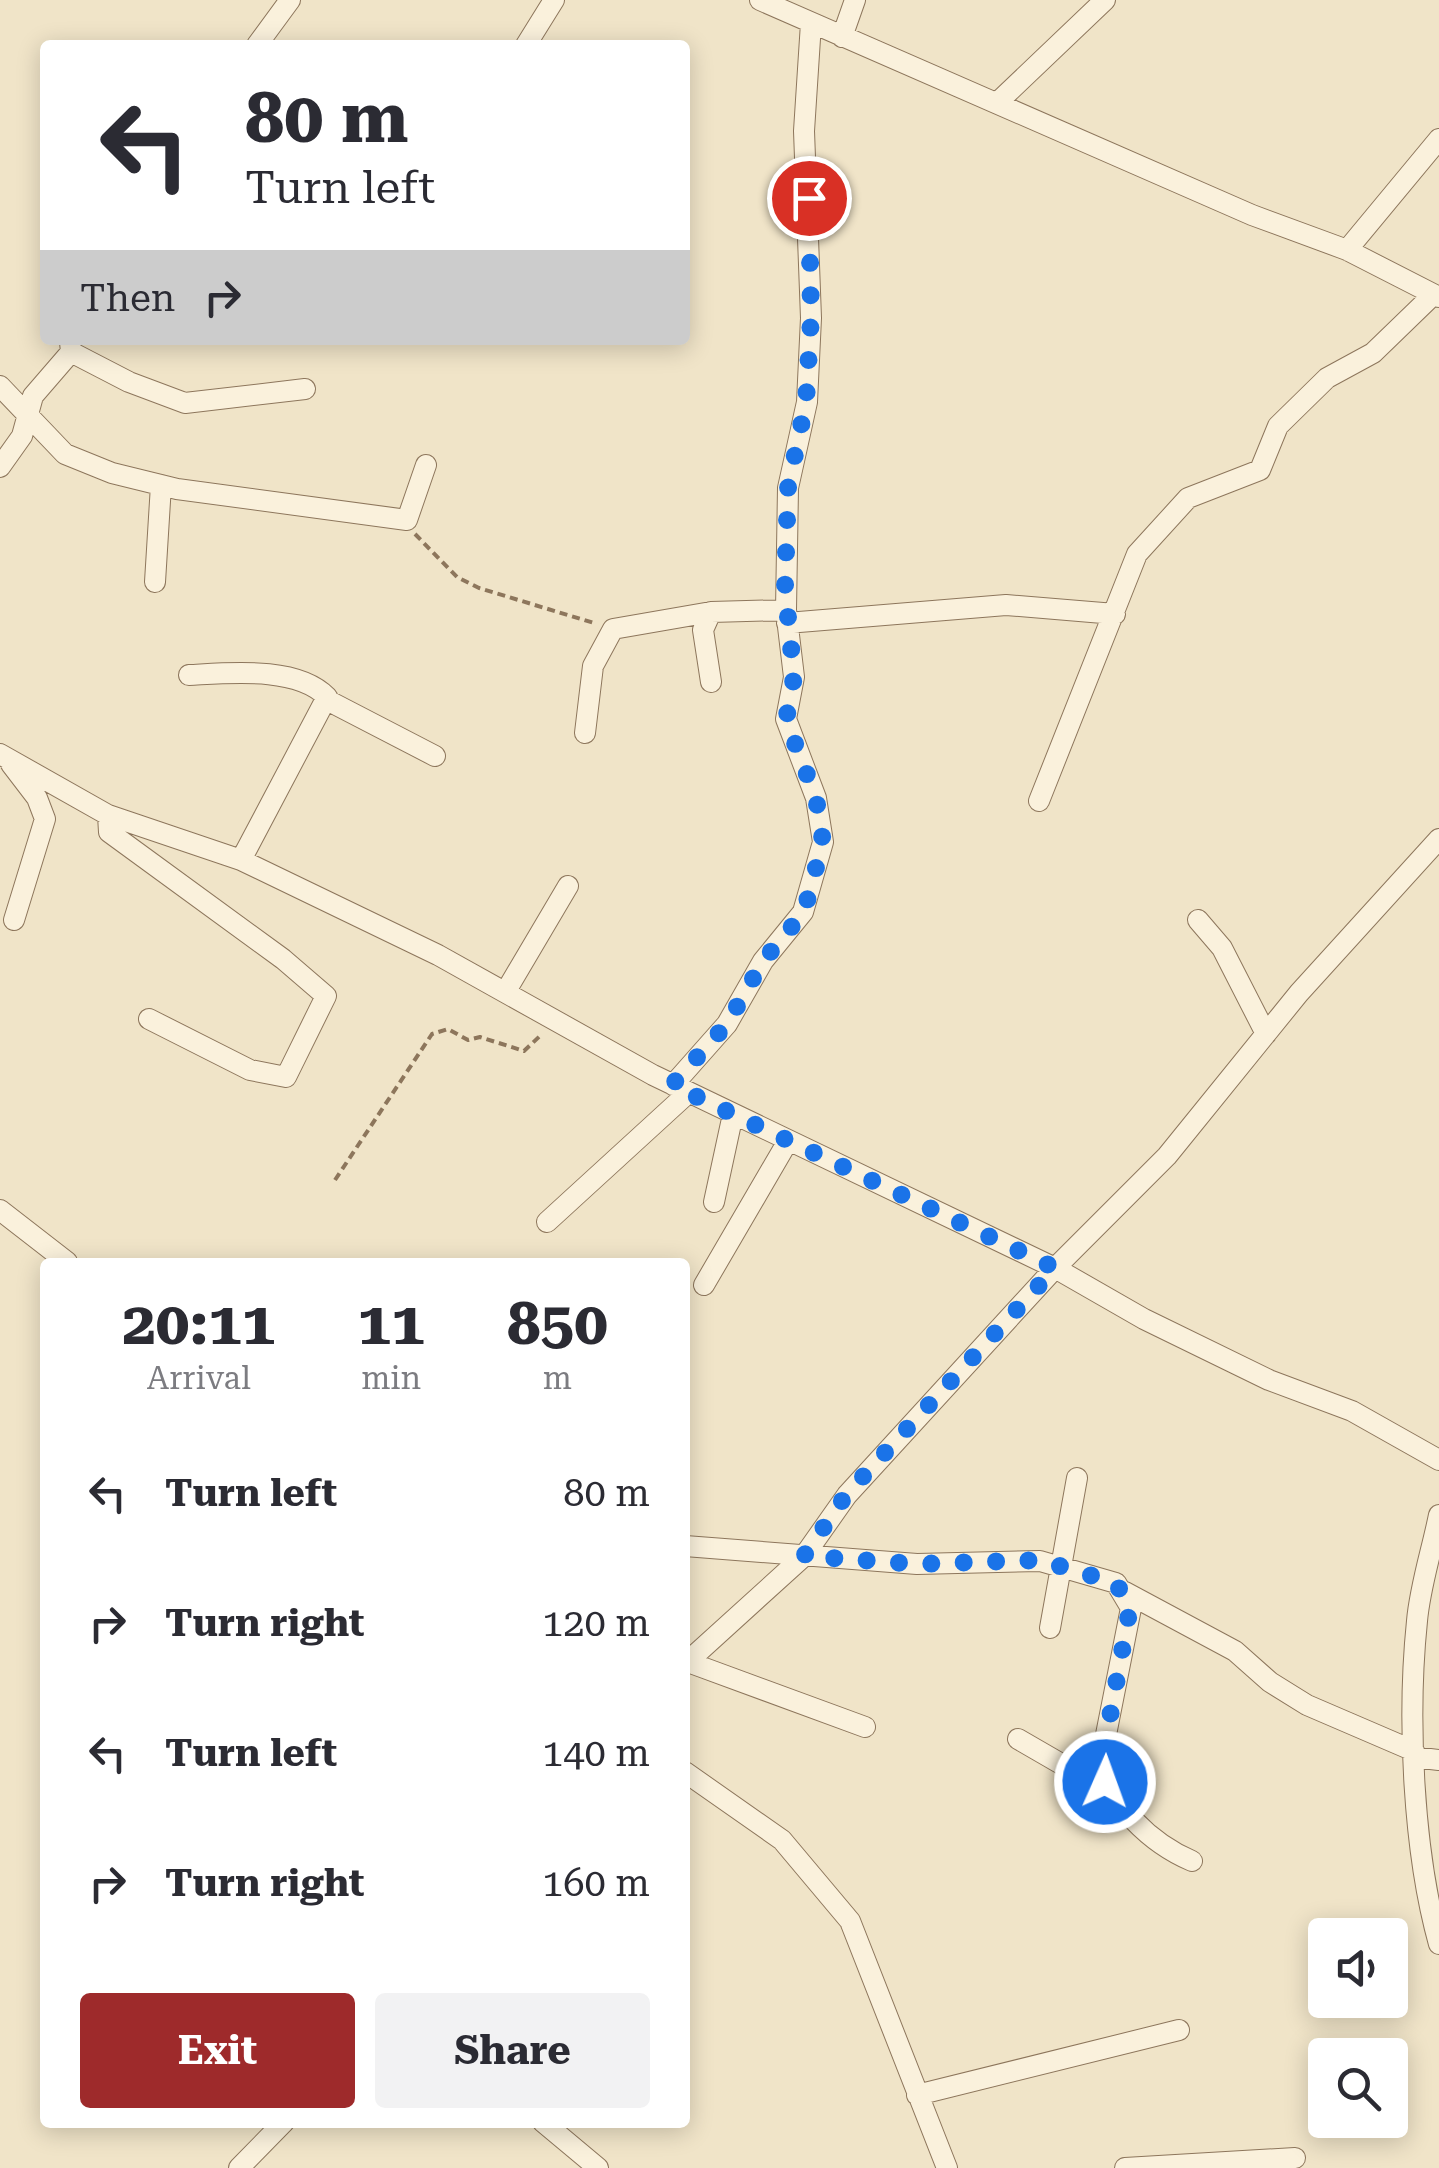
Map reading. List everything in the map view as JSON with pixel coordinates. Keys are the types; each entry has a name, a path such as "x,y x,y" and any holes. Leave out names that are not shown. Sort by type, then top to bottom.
{"street":[{"path":"261,40 290,0"},
{"path":"529,40 554,0"},
{"path":"760,0 1252,214 1346,250 1436,296 1373,354 1327,378 1278,426 1260,470 1188,498 1137,554 1039,800"},
{"path":"842,37 855,0"},
{"path":"997,103 1104,0"},
{"path":"547,1222 680,1089 727,1024 763,961 804,912 817,873 823,842 816,798 786,720 794,677 786,616 788,488 806,402 811,318 804,130 811,23"},
{"path":"1346,250 1439,139"},
{"path":"0,467 22,436 26,409 70,346 185,403 305,389"},
{"path":"0,386 65,454 161,485 407,520 426,465"},
{"path":"155,582 161,485"},
{"path":"585,733 593,666 613,629 710,612 786,616 1006,604 1115,614"},
{"path":"710,612 704,630 711,682"},
{"path":"189,675 240,673 314,684 325,700 435,756"},
{"path":"241,860 325,700"},
{"path":"4,756 108,815 241,860 506,990 680,1089 1055,1268 1144,1319 1269,1380 1352,1411 1439,1460"},
{"path":"4,756 37,798 45,819 14,920"},
{"path":"108,815 110,832 283,959 326,996 286,1077 250,1070 149,1019"},
{"path":"690,1659 804,1556 846,1495 1055,1268 1167,1156 1266,1034 1439,839"},
{"path":"506,990 568,886"},
{"path":"1198,920 1222,948 1266,1034"},
{"path":"714,1202 733,1114"},
{"path":"704,1285 788,1141"},
{"path":"0,1210 63,1258"},
{"path":"1050,1628 1064,1565 1076,1478"},
{"path":"1439,1516 1417,1620 1414,1754 1429,1908 1439,1944"},
{"path":"690,1546 917,1564 1040,1560 1064,1565 1116,1583 1125,1592 1235,1651 1270,1682 1307,1705 1414,1754 1439,1760"},
{"path":"1125,1592 1130,1608 1102,1760 1105,1782 1163,1849 1192,1861"},
{"path":"690,1664 865,1727"},
{"path":"1018,1739 1063,1765 1102,1760"},
{"path":"690,1776 782,1840 850,1922 947,2168"},
{"path":"917,2096 1179,2030"},
{"path":"239,2168 278,2128"},
{"path":"550,2128 598,2168"},
{"path":"1125,2168 1295,2158"}],"path":[{"path":"402,519 457,577 613,629"},
{"path":"335,1180 432,1034 448,1030 468,1040 480,1037 524,1051 560,1020"}],"route":[{"path":"809,198 811,318 806,402 788,488 785,587 794,677 786,720 816,798 823,842 804,912 763,961 727,1024 672,1085 1055,1268 846,1495 804,1556 917,1564 1040,1560 1116,1583 1125,1592 1130,1608 1102,1760 1105,1782"}]}
